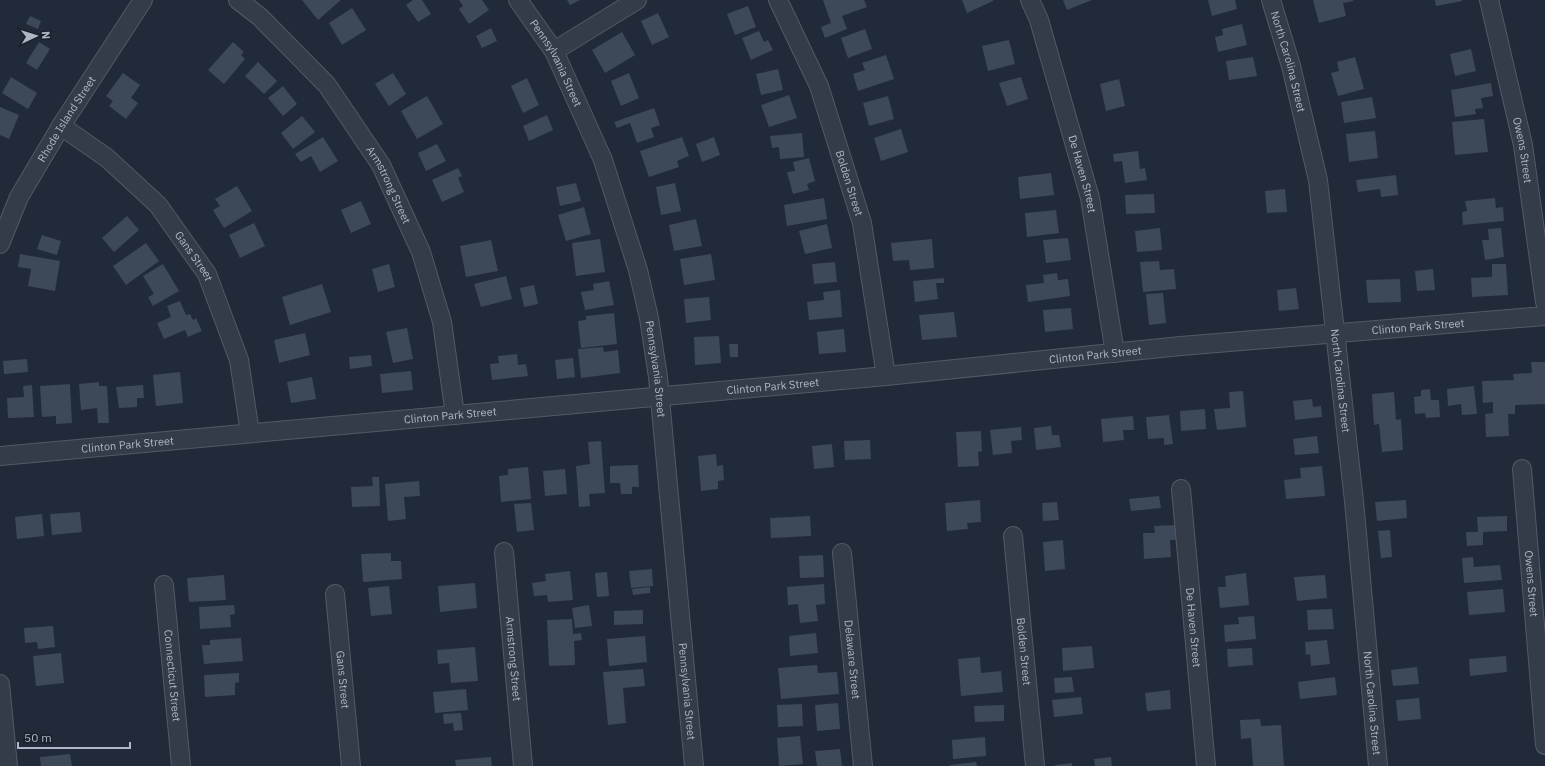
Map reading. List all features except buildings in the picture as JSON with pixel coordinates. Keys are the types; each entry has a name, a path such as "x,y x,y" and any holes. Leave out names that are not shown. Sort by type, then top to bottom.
{"street":[{"name":"Rhode Island Street","path":"0,244 19,197 61,126 143,0"},
{"name":"Armstrong Street","path":"238,0 260,17 327,85 381,165 421,252 440,315 455,415"},
{"name":"Pennsylvania Street","path":"518,0 554,51 603,160 638,270 650,318 660,397 694,766"},
{"path":"554,51 637,0"},
{"name":"Bolden Street","path":"778,0 819,86 862,223 886,376"},
{"name":"De Haven Street","path":"1030,0 1039,20 1090,198 1115,353"},
{"name":"North Carolina Street","path":"1271,0 1291,66 1318,180 1354,501 1378,766"},
{"name":"Owens Street","path":"1489,0 1524,145 1545,302"},
{"name":"Gans Street","path":"61,126 107,158 158,205 207,274 239,360 250,433"},
{"name":"Clinton Park Street","path":"0,456 660,397 1115,353 1545,316"},
{"name":"Owens Street","path":"1522,469 1545,745"},
{"name":"De Haven Street","path":"1181,489 1206,766"},
{"name":"Bolden Street","path":"1013,536 1035,766"},
{"name":"Armstrong Street","path":"504,552 523,766"},
{"name":"Delaware Street","path":"842,553 863,766"},
{"name":"Connecticut Street","path":"164,585 181,766"},
{"name":"Gans Street","path":"335,594 351,766"},
{"path":"0,684 8,766"}]}
